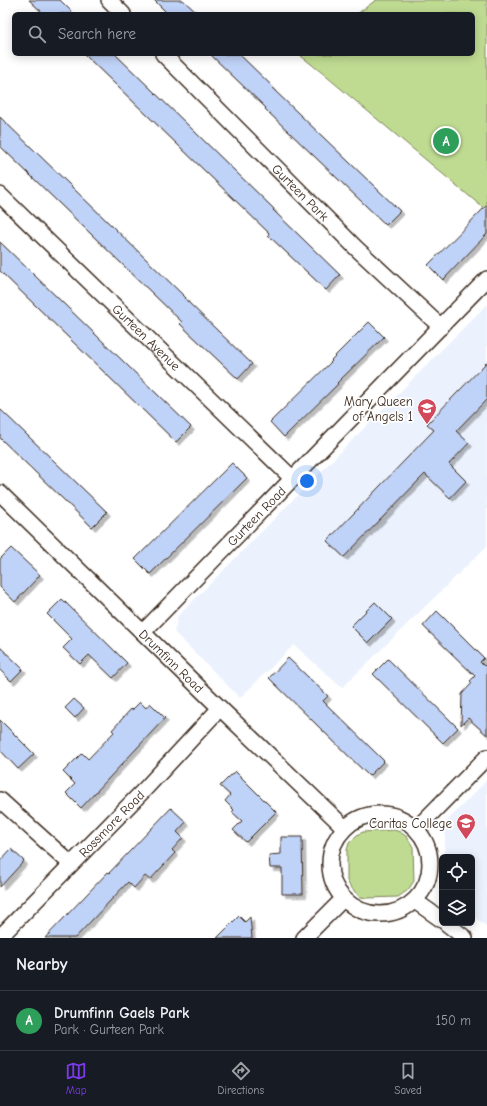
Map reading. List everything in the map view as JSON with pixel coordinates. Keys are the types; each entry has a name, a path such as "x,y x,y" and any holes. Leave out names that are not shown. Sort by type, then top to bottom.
{"street":[{"path":"109,0 121,12"},
{"name":"Gurteen Park","path":"165,56 356,248 441,327"},
{"name":"Gurteen Avenue","path":"0,195 293,479"},
{"name":"Gurteen Road","path":"143,632 487,279"},
{"name":"Drumfinn Road","path":"0,493 344,828"},
{"name":"Rossmore Road","path":"0,937 145,789 220,708"},
{"path":"417,828 487,757"},
{"path":"0,800 70,864"},
{"path":"373,814 389,814 404,819 417,828 426,841 431,857 431,873 425,888 416,901 402,910 387,914 371,914 356,909 343,899 335,886 330,871 330,855 335,840 344,828 358,818 373,814"},
{"path":"304,938 343,899"},
{"path":"416,901 439,918"},
{"path":"450,926 465,938"}],"shaded area":[{"name":"Mary Queen of Angels 1","path":"487,304 487,546 342,688 294,645 240,698 174,632 178,616"},
{"name":"Caritas College","path":"487,780 487,927 475,917 475,854 445,854 445,823"}],"green space":[{"path":"376,0 487,0 487,211 301,56 475,56 475,12 360,12"},
{"path":"394,830 407,837 413,847 414,881 408,890 398,897 361,897 355,892 347,881 347,850 349,843 357,835 363,832"}],"building":[{"path":"29,0 60,0 72,12 42,12"},
{"path":"154,0 183,0 196,12 166,12"},
{"path":"86,56 117,56 340,275 326,290 268,235 269,233"},
{"path":"212,56 241,56 273,87 272,88 400,211 386,225 265,109 266,108"},
{"path":"0,117 252,364 238,379 180,324 182,322 0,146"},
{"path":"487,205 487,234 443,280 428,265"},
{"path":"0,242 191,427 176,442 0,271"},
{"path":"369,322 384,337 284,437 270,422"},
{"path":"487,362 487,399 456,431 469,443 449,464 466,481 450,498 425,474 344,557 327,541 434,430 427,424"},
{"path":"0,409 107,512 92,527 0,438"},
{"path":"232,463 247,478 150,574 135,559"},
{"path":"11,548 40,575 15,602 0,587 0,559"},
{"path":"62,599 127,663 113,678 89,655 80,664 63,648 72,639 47,614"},
{"path":"375,602 392,619 368,643 351,626"},
{"path":"437,611 484,658 480,662 484,666 487,663 487,735 468,718 461,725 462,694 472,683 470,681 475,676 423,626"},
{"path":"0,647 23,669 11,681 0,670"},
{"path":"288,658 328,696 323,701 384,761 369,776 269,678"},
{"path":"388,659 458,728 443,743 373,674"},
{"path":"74,699 84,708 75,718 65,708"},
{"path":"140,702 146,708 150,703 165,718 81,808 66,793 75,784 63,772 82,753 88,759 114,732 112,730 131,709 132,710"},
{"path":"0,720 34,754 18,769 0,750"},
{"path":"235,771 276,812 246,842 233,830 242,821 232,812 234,810 225,801 230,795 220,786"},
{"path":"171,808 186,822 177,832 183,838 172,850 175,853 150,880 145,876 134,888 128,882 75,938 45,938 108,872 109,873"},
{"path":"281,837 302,837 303,894 282,894 282,868 270,868 269,855 281,854"},
{"path":"11,849 24,861 0,887 0,861"},
{"path":"239,916 245,922 250,917 252,938 217,938"}],"place":[{"name":"Drumfinn Gaels Park","path":"446,141"},
{"name":"Mary Queen of Angels 1","path":"427,425"},
{"name":"Caritas College","path":"466,840"}]}
